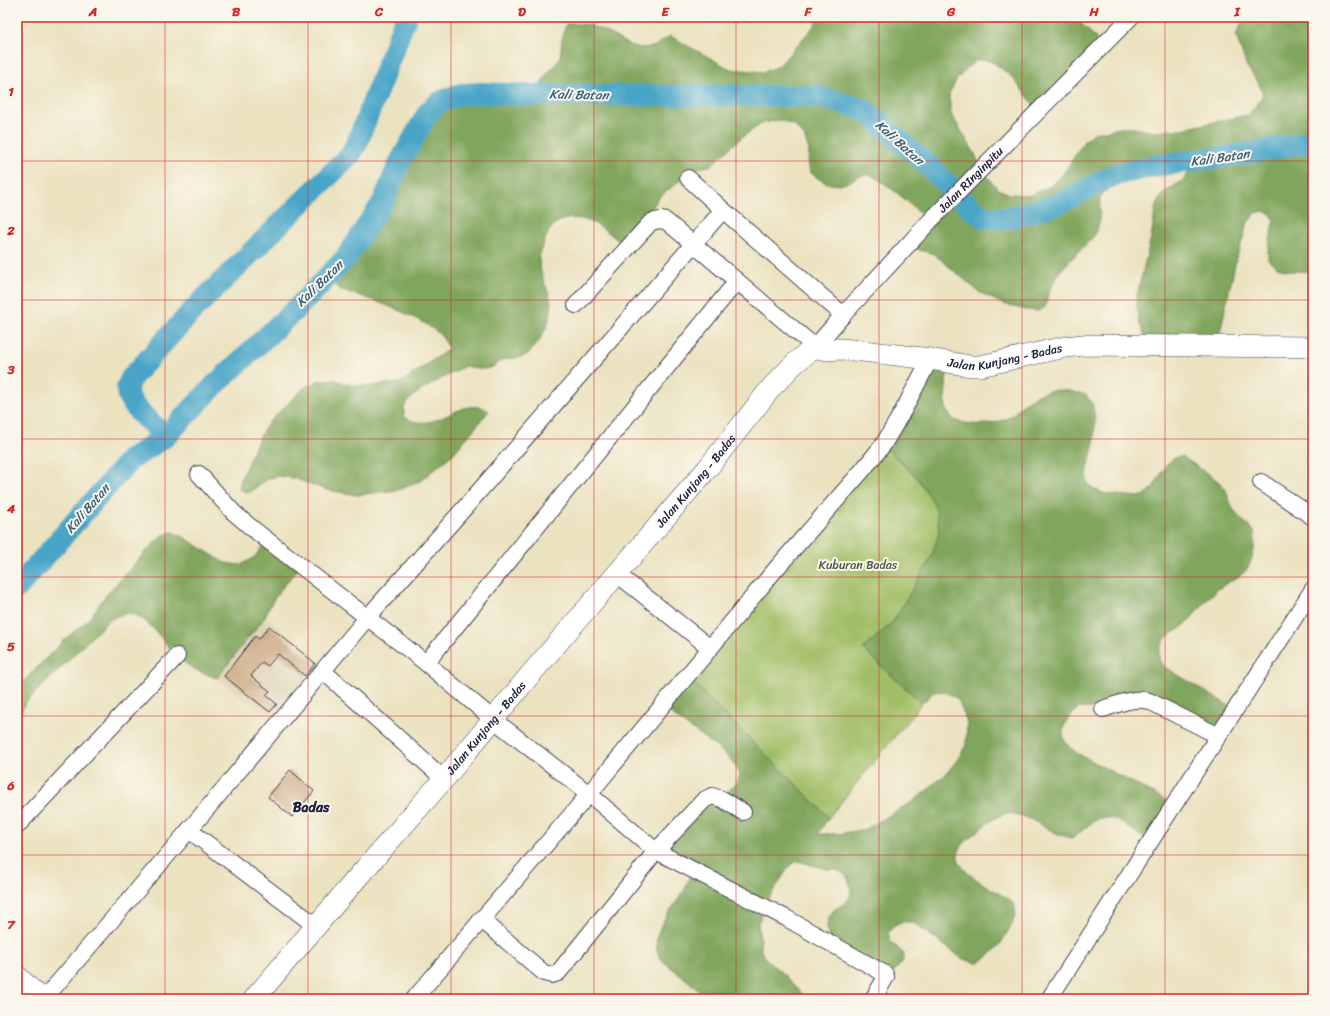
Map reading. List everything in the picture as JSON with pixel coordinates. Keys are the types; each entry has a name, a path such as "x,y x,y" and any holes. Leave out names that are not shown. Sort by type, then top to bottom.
{"main road":[{"name":"Jalan Kunjang - Badas","path":"254,999 444,779 530,675 707,469 771,388 795,363 816,347 827,350 841,349 930,359 970,366 980,366 1065,347 1083,345 1313,347"},
{"path":"17,976 43,999"}],"street":[{"name":"Jalan RInginpitu","path":"816,347 843,315 930,221 1131,17"},
{"path":"688,178 843,315"},
{"path":"43,999 189,830 367,618 724,210"},
{"path":"576,304 651,222 660,220 666,221 816,347"},
{"path":"426,663 737,281"},
{"path":"414,999 589,794 709,647 883,445 903,411 930,359"},
{"path":"199,474 238,516 426,663 494,720 589,794 656,852 786,918 884,974 886,978 873,999"},
{"path":"1261,482 1313,517"},
{"path":"617,574 709,647"},
{"path":"1049,999 1313,589"},
{"path":"17,826 177,656"},
{"path":"323,671 444,779"},
{"path":"1103,709 1133,699 1141,699 1148,701 1218,736"},
{"path":"481,919 544,973 552,975 558,973 656,852 704,800 712,796 722,799 743,812"},
{"path":"189,830 316,926"}],"shaded area":[{"path":"265,617 326,667 278,725 217,678"}],"green space":[{"path":"819,17 1073,17 1082,24 1104,46 1039,111 1011,76 994,63 987,60 977,60 968,67 957,79 949,95 951,114 975,154 981,169 998,189 1010,194 1031,195 1052,185 1063,174 1085,140 1094,133 1120,128 1134,128 1156,132 1187,128 1248,115 1258,104 1263,94 1258,82 1247,67 1236,36 1244,17 1313,17 1313,271 1289,271 1278,267 1268,260 1268,251 1274,220 1271,214 1263,211 1256,213 1248,222 1236,260 1217,346 1149,345 1139,322 1136,299 1151,238 1156,204 1165,192 1185,179 1189,171 1182,162 1124,172 1108,179 1100,197 1099,224 1094,236 1059,272 1050,289 1045,307 1038,311 1026,310 1003,304 979,292 934,254 906,246 930,221 900,195 875,177 862,175 839,185 830,184 821,180 810,172 808,162 809,150 804,136 794,125 780,120 763,123 742,137 710,166 697,168 658,198 628,248 602,228 586,220 573,218 555,224 546,238 539,261 541,272 550,297 551,308 548,323 536,345 524,356 503,360 489,368 478,369 465,366 431,384 407,402 404,408 404,417 415,422 435,420 471,407 481,407 489,411 453,454 420,481 398,490 357,495 327,490 293,478 277,476 267,480 248,493 239,489 241,478 260,436 270,421 305,387 318,381 331,379 351,385 369,386 400,383 449,349 441,336 421,321 393,308 339,289 329,275 345,259 383,202 400,162 429,111 440,102 461,94 480,93 531,95 539,88 547,74 560,57 562,39 566,24 571,23 590,25 607,32 627,44 640,48 653,47 670,36 730,69 764,72 779,66 814,26"},
{"path":"930,359 948,362 945,400 946,410 954,420 965,423 985,424 1004,420 1032,398 1054,390 1069,391 1086,395 1093,405 1095,421 1094,443 1087,473 1087,482 1094,489 1106,494 1139,497 1145,495 1152,489 1167,464 1176,457 1183,457 1218,481 1225,488 1232,507 1238,516 1254,531 1255,545 1252,559 1243,573 1218,589 1187,623 1172,633 1164,641 1159,657 1163,666 1236,710 1219,736 1149,701 1103,709 1079,708 1064,727 1063,736 1066,743 1077,753 1174,805 1150,843 1126,825 1111,819 1098,819 1072,838 1057,833 1022,816 1009,813 1001,815 973,835 960,849 958,856 960,864 972,877 1011,901 1015,906 1013,921 1002,941 991,954 977,963 963,959 914,923 902,922 896,924 888,933 890,941 904,954 904,958 898,967 886,977 829,942 827,928 828,918 833,911 848,900 850,896 850,885 846,876 838,870 823,868 797,861 790,865 769,898 758,923 761,951 767,960 808,999 706,999 692,984 662,960 657,951 656,942 662,923 685,889 690,875 656,851 704,800 722,798 738,781 740,774 736,767 721,750 661,706 686,676 829,817 818,834 839,834 866,829 914,801 946,774 966,745 967,722 958,699 947,693 935,691 922,703 863,649 893,622 931,558 939,533 937,513 931,498 917,478 883,445"},
{"name":"Kuburan Badas","path":"883,445 917,478 931,498 937,513 939,533 931,558 893,622 863,649 922,703 829,817 686,676"},
{"path":"172,532 182,536 225,563 240,565 254,558 267,540 301,566 280,590 265,617 217,678 200,672 186,664 146,622 131,614 124,614 109,620 25,703 17,723 17,688 63,641 89,619 107,594 149,548 163,535"}],"building":[{"path":"269,626 315,663 305,676 278,654 268,666 262,662 251,676 270,691 266,695 277,704 270,712 224,676 255,636 259,639"},
{"path":"290,770 314,791 292,817 268,797"}],"waterway":[{"path":"166,436 142,415 131,402 127,389 132,377 196,307 350,155 357,143 406,17"},
{"name":"Kali Batan","path":"17,588 130,460 166,436 213,387 300,305 345,259 383,202 400,162 429,111 440,102 452,97 461,94 480,93 531,95 816,96 864,109 931,168 972,209 985,218 1009,218 1058,204 1114,175 1154,166 1251,153 1313,141"}],"district":[{"name":"Badas","path":"311,807"}]}
